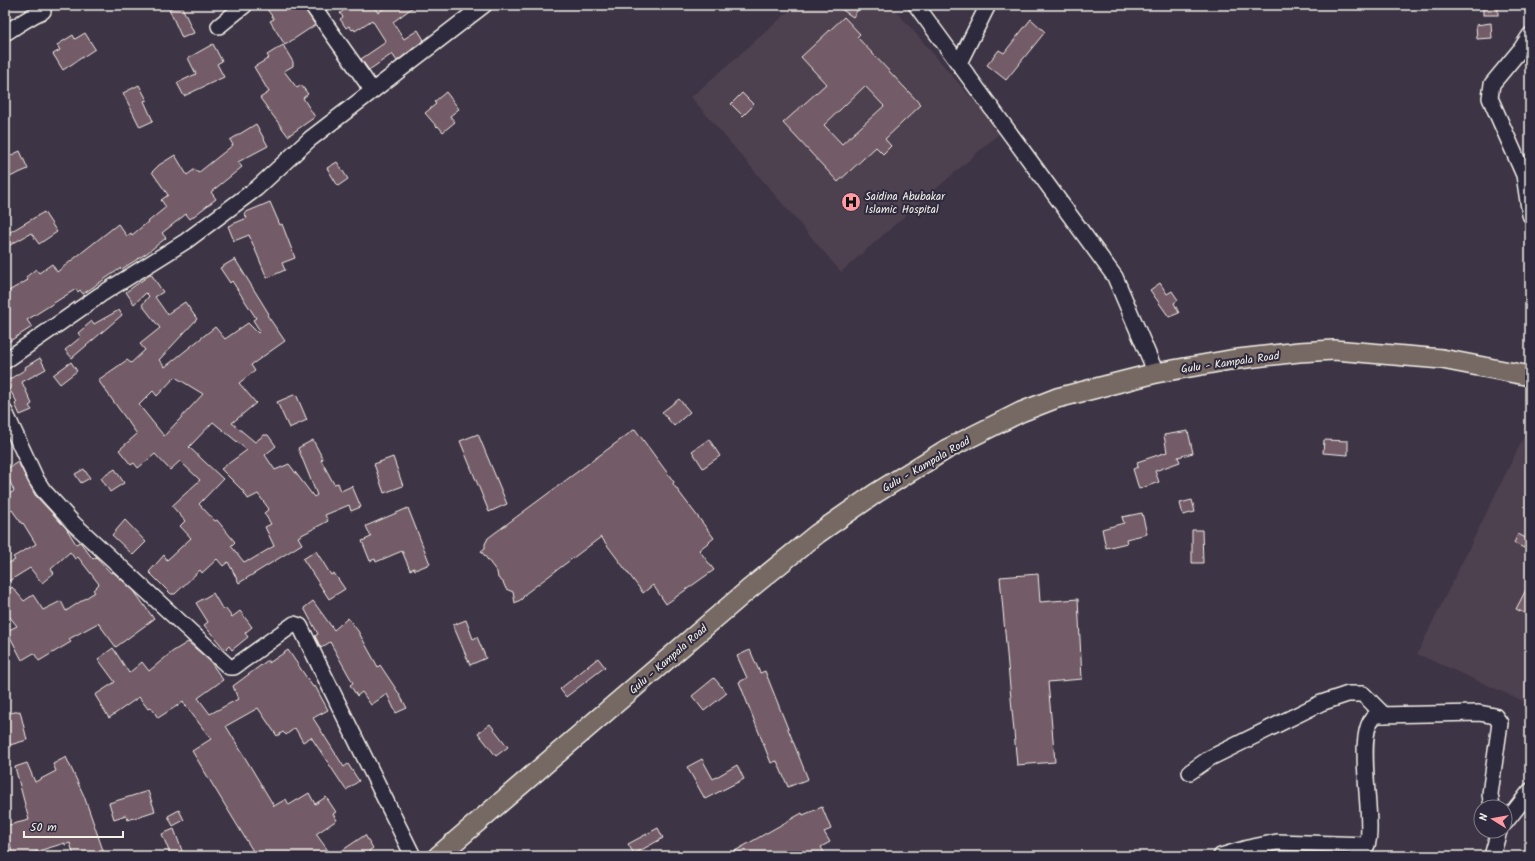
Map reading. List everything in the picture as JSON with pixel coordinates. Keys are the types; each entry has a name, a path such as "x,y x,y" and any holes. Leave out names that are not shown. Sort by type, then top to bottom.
{"main road":[{"name":"Gulu - Kampala Road","path":"438,856 748,590 817,534 876,493 947,449 1021,412 1057,398 1156,373 1230,360 1299,352 1334,350 1442,359 1530,376"}],"street":[{"path":"5,33 30,19 37,13 43,11 40,5"},
{"path":"219,26 245,5"},
{"path":"312,5 372,90"},
{"path":"916,5 1115,276 1156,373"},
{"path":"959,63 988,5"},
{"path":"5,361 100,295 186,241 257,188 310,139 478,7"},
{"path":"1530,34 1521,49 1492,84 1490,98 1524,175 1530,216"},
{"path":"5,412 43,490 74,524 229,667 234,667 294,624 300,626 413,856"},
{"path":"1190,772 1210,758 1279,723 1348,694 1363,694 1384,715"},
{"path":"1221,856 1276,842 1367,845 1366,734 1370,719 1378,715 1479,713 1495,716 1500,722 1490,794 1491,799"},
{"path":"1513,813 1529,794"},
{"path":"1492,856 1497,839"}],"shaded area":[{"name":"Saidina Abubakar Islamic Hospital","path":"796,5 891,5 1001,132 841,272 691,97"},
{"path":"1530,424 1530,704 1417,654"}],"building":[{"path":"177,5 181,5 194,33 182,38 169,9"},
{"path":"264,5 303,5 315,25 285,45 270,21 274,19"},
{"path":"351,5 373,5 378,13 388,5 416,5 393,22 404,39 418,30 424,40 397,61 392,54 369,70 361,59 386,42 372,20 355,31 349,26 346,28 340,19 343,17 340,13"},
{"path":"835,5 861,5 853,17"},
{"path":"1483,5 1498,5 1498,15 1483,15"},
{"path":"844,17 860,34 857,37 921,105 885,139 891,146 883,154 876,147 838,182 783,123 826,84 801,57","holes":["865,86 884,106 842,144 824,125"]},
{"path":"1031,19 1045,32 1006,80 987,65 999,50 1004,53"},
{"path":"1491,23 1492,38 1477,39 1476,25"},
{"path":"85,33 95,49 63,70 53,54 60,50 57,45 73,35 75,39"},
{"path":"213,44 222,61 217,64 224,77 184,96 177,83 196,74 188,58"},
{"path":"283,45 293,62 293,66 284,71 297,88 301,85 308,94 303,98 315,117 288,136 260,98 269,92 254,67 269,58 267,55"},
{"path":"139,85 147,100 144,101 153,121 140,127 123,93"},
{"path":"446,92 459,109 450,116 455,122 443,132 425,113 436,104 434,102"},
{"path":"742,93 754,105 743,116 731,104"},
{"path":"256,124 268,146 238,162 242,167 211,192 216,199 190,219 186,214 162,233 166,238 147,253 122,269 121,268 83,294 80,290 78,292 76,289 27,320 32,327 5,344 5,293 28,280 26,277 36,269 39,273 52,264 57,272 118,224 127,236 131,233 132,235 166,207 161,200 168,195 152,172 159,165 175,155 187,175 195,169 198,173 233,145 230,140"},
{"path":"20,151 28,169 5,179 5,158"},
{"path":"337,162 348,179 338,186 327,168"},
{"path":"270,202 280,225 282,224 295,258 282,263 285,270 267,278 249,235 234,241 228,226 247,218 244,213"},
{"path":"44,212 57,232 39,244 31,233 5,248 5,235"},
{"path":"235,259 269,314 267,315 285,341 251,365 255,371 239,383 256,403 232,423 255,442 264,435 268,435 276,446 265,455 275,470 289,464 314,497 317,495 298,448 313,440 323,459 321,460 334,484 338,483 341,491 352,486 361,507 351,511 349,505 325,515 328,521 298,537 302,544 239,583 228,562 223,566 217,559 202,573 200,570 175,594 171,594 149,572 164,555 167,560 191,538 180,526 185,521 172,506 200,480 180,461 170,470 155,454 138,468 134,463 131,465 119,450 137,434 98,380 127,360 131,363 145,350 140,344 160,328 142,305 149,296 146,293 134,304 126,292 151,274 163,292 155,297 167,314 185,302 197,319 159,360 165,367 215,327 225,339 248,323 258,333 260,331 253,320 256,318 232,281 230,283 220,268","holes":["175,377 203,394 164,436 139,405 153,391 157,396","213,422 247,450 221,469 243,491 248,499 258,494 269,509 264,513 271,524 265,527 274,546 249,561 244,562 231,546 235,542 217,520 215,521 199,504 223,479 189,447"]},
{"path":"1160,283 1167,294 1172,291 1178,300 1174,303 1179,313 1169,317 1150,290"},
{"path":"119,310 122,315 72,358 65,350 81,337 78,333 92,321 94,324"},
{"path":"40,358 46,369 22,382 32,404 29,406 32,410 20,415 15,404 17,402 5,382"},
{"path":"71,362 77,371 60,384 53,375"},
{"path":"296,394 307,420 289,428 277,402"},
{"path":"679,399 690,412 674,426 662,412"},
{"path":"635,429 674,482 673,484 714,538 699,550 714,570 666,604 653,585 643,593 601,537 515,603 513,592 506,589 503,582 498,578 497,572 481,551 485,548 488,538"},
{"path":"1188,431 1193,453 1178,457 1180,462 1155,471 1159,482 1139,489 1133,469 1138,467 1137,462 1167,452 1164,435"},
{"path":"478,434 507,504 489,512 460,441"},
{"path":"709,439 720,456 703,468 692,451"},
{"path":"1324,440 1348,441 1348,455 1323,453"},
{"path":"393,457 403,486 384,493 374,464"},
{"path":"18,462 35,495 66,528 76,544 80,542 93,559 96,557 111,573 113,572 134,591 154,619 116,647 98,623 69,639 71,642 39,661 34,653 22,660 7,631 17,626 5,611 5,593 12,587 24,601 33,595 43,610 61,601 66,611 95,592 93,590 99,584 78,557 75,559 70,552 51,569 54,573 42,583 30,568 9,581 5,574 5,565 15,560 13,557 36,544 23,523 22,524 12,510 5,514 5,497 14,491 5,470"},
{"path":"84,469 90,478 81,483 75,474"},
{"path":"115,469 124,483 110,492 101,478"},
{"path":"1192,500 1195,512 1183,515 1180,503"},
{"path":"408,508 430,564 415,570 414,568 410,570 402,551 376,562 375,559 370,561 362,541 371,537 366,526"},
{"path":"1142,513 1147,534 1126,539 1127,543 1106,548 1102,529 1124,523 1122,517"},
{"path":"125,520 146,542 133,555 112,535"},
{"path":"1192,530 1202,530 1203,563 1192,563"},
{"path":"1518,534 1528,539 1524,548 1514,543"},
{"path":"316,551 331,575 334,573 345,589 329,599 303,559"},
{"path":"1038,574 1040,602 1078,599 1082,679 1048,682 1055,762 1017,765 1000,577"},
{"path":"1530,582 1530,616 1516,609"},
{"path":"213,593 223,610 225,608 232,617 240,611 252,627 245,633 248,637 232,650 229,646 225,650 204,625 208,622 196,603"},
{"path":"313,601 334,630 348,618 358,631 378,667 380,665 407,708 396,713 387,694 371,705 362,692 357,696 350,685 353,683 330,642 321,648 315,636 318,634 304,608"},
{"path":"466,620 473,639 477,637 486,658 470,665 453,625"},
{"path":"188,642 210,661 223,680 198,698 210,714 238,699 233,686 268,660 269,663 288,650 313,687 315,686 328,710 313,718 344,767 348,764 359,781 346,790 311,737 303,742 295,728 286,735 283,732 277,736 258,708 226,726 274,806 286,799 289,805 309,793 315,804 326,797 336,812 333,814 337,820 316,834 332,856 256,856 192,751 211,739 183,702 158,718 151,707 148,709 139,697 109,718 95,695 115,682 98,659 113,648 129,673 142,662 149,671 172,652"},
{"path":"750,650 760,673 765,671 808,779 788,787 777,761 771,763 739,682 747,678 737,656"},
{"path":"598,658 605,667 566,697 560,689"},
{"path":"714,678 727,693 704,711 692,696"},
{"path":"20,711 27,740 10,745 5,723 5,714"},
{"path":"490,724 508,747 496,756 478,733"},
{"path":"66,757 84,796 105,856 74,856 70,843 65,845 65,843 22,856 13,856 5,826 29,820 15,767 27,763 35,782 56,771 53,764"},
{"path":"702,759 713,779 737,765 744,779 705,799 687,767"},
{"path":"148,791 155,811 128,820 126,815 114,819 109,803"},
{"path":"822,807 831,829 824,832 830,842 821,847 826,856 726,856 802,813 803,815"},
{"path":"179,810 184,820 173,826 168,816"},
{"path":"658,828 663,838 634,854 628,844"},
{"path":"174,829 184,856 171,856 162,834"},
{"path":"365,835 373,848 369,851 373,856 334,856"}],"place":[{"name":"Saidina Abubakar Islamic Hospital","path":"851,202"}]}
